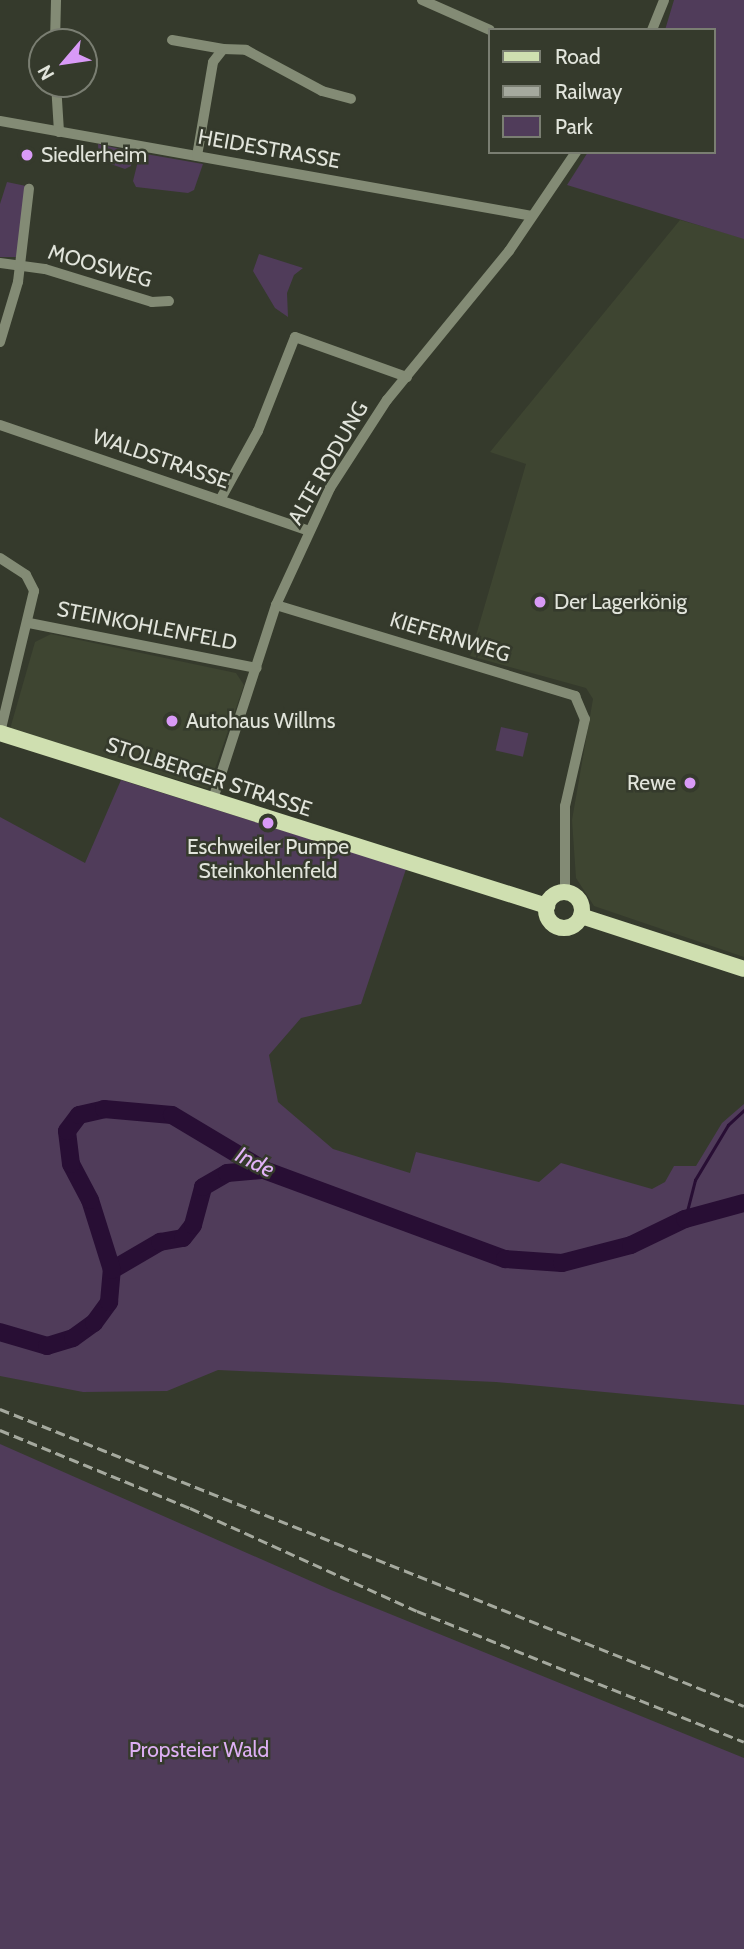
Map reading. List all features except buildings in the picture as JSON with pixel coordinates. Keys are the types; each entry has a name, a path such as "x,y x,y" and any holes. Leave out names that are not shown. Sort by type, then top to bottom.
{"main road":[{"name":"STOLBERGER STRASSE","path":"0,733 547,906"},
{"path":"565,892 579,901 580,916 572,925 561,927 548,917 547,906 555,894 565,892"},
{"path":"580,916 744,969"}],"street":[{"path":"55,28 56,0"},
{"path":"422,0 489,30"},
{"path":"653,28 664,0"},
{"path":"172,40 246,50 322,91 351,99"},
{"path":"197,156 213,62 223,49"},
{"path":"57,98 59,132"},
{"name":"HEIDESTRASSE","path":"0,121 532,216"},
{"name":"ALTE RODUNG","path":"213,799 276,605 309,531 361,437 532,216 575,154"},
{"name":"MOOSWEG","path":"0,342 19,264 29,189"},
{"name":"MOOSWEG","path":"0,263 19,264 152,302 169,301"},
{"path":"220,500 258,431 295,337 407,377"},
{"name":"WALDSTRASSE","path":"0,425 309,531"},
{"path":"0,558 20,568 32,583 34,608 0,733"},
{"name":"KIEFERNWEG","path":"276,605 575,696 586,719 565,806 565,892"},
{"name":"STEINKOHLENFELD","path":"29,623 257,668"}],"shaded area":[{"path":"680,220 744,238 744,957 594,906 576,878 572,820 593,699 586,688 470,656 526,464 490,452"},
{"path":"51,634 236,673 244,685 208,789 10,729 35,642"}],"green space":[{"path":"674,0 744,0 744,239 567,185 587,154 716,154 716,28 666,28"},
{"path":"98,144 134,152 131,166 125,169 99,160"},
{"path":"140,153 203,164 194,190 188,193 136,187 133,181"},
{"path":"7,182 26,186 17,257 0,257 0,204"},
{"path":"259,254 303,268 294,275 287,293 288,317 275,308 253,271"},
{"path":"501,727 528,733 523,757 496,750"},
{"path":"121,780 406,869 361,1004 301,1018 269,1055 278,1102 333,1149 410,1173 416,1152 539,1182 561,1163 652,1189 665,1182 674,1166 696,1166 722,1123 744,1104 744,1405 496,1382 218,1370 167,1391 83,1392 0,1376 0,817 85,863"},
{"name":"Propsteier Wald","path":"0,1444 331,1590 744,1758 744,1949 0,1949"}],"waterway":[{"name":"Inde","path":"0,1332 47,1346 73,1338 94,1323 109,1302 112,1270 90,1200 71,1164 67,1131 79,1115 104,1109 172,1115 264,1170 505,1259 562,1263 631,1245 685,1219 744,1203"},
{"path":"685,1219 695,1180 728,1125 744,1110"},
{"path":"112,1270 160,1242 183,1238 193,1225 203,1187 227,1173 264,1170"}],"railway":[{"path":"0,1409 744,1706"},
{"path":"0,1430 190,1508 417,1611 744,1742"}],"place":[{"name":"Siedlerheim","path":"27,155"},
{"name":"Der Lagerkönig","path":"540,602"},
{"name":"Autohaus Willms","path":"172,721"},
{"name":"Rewe","path":"690,783"},
{"name":"Eschweiler Pumpe Steinkohlenfeld","path":"268,823"}]}
